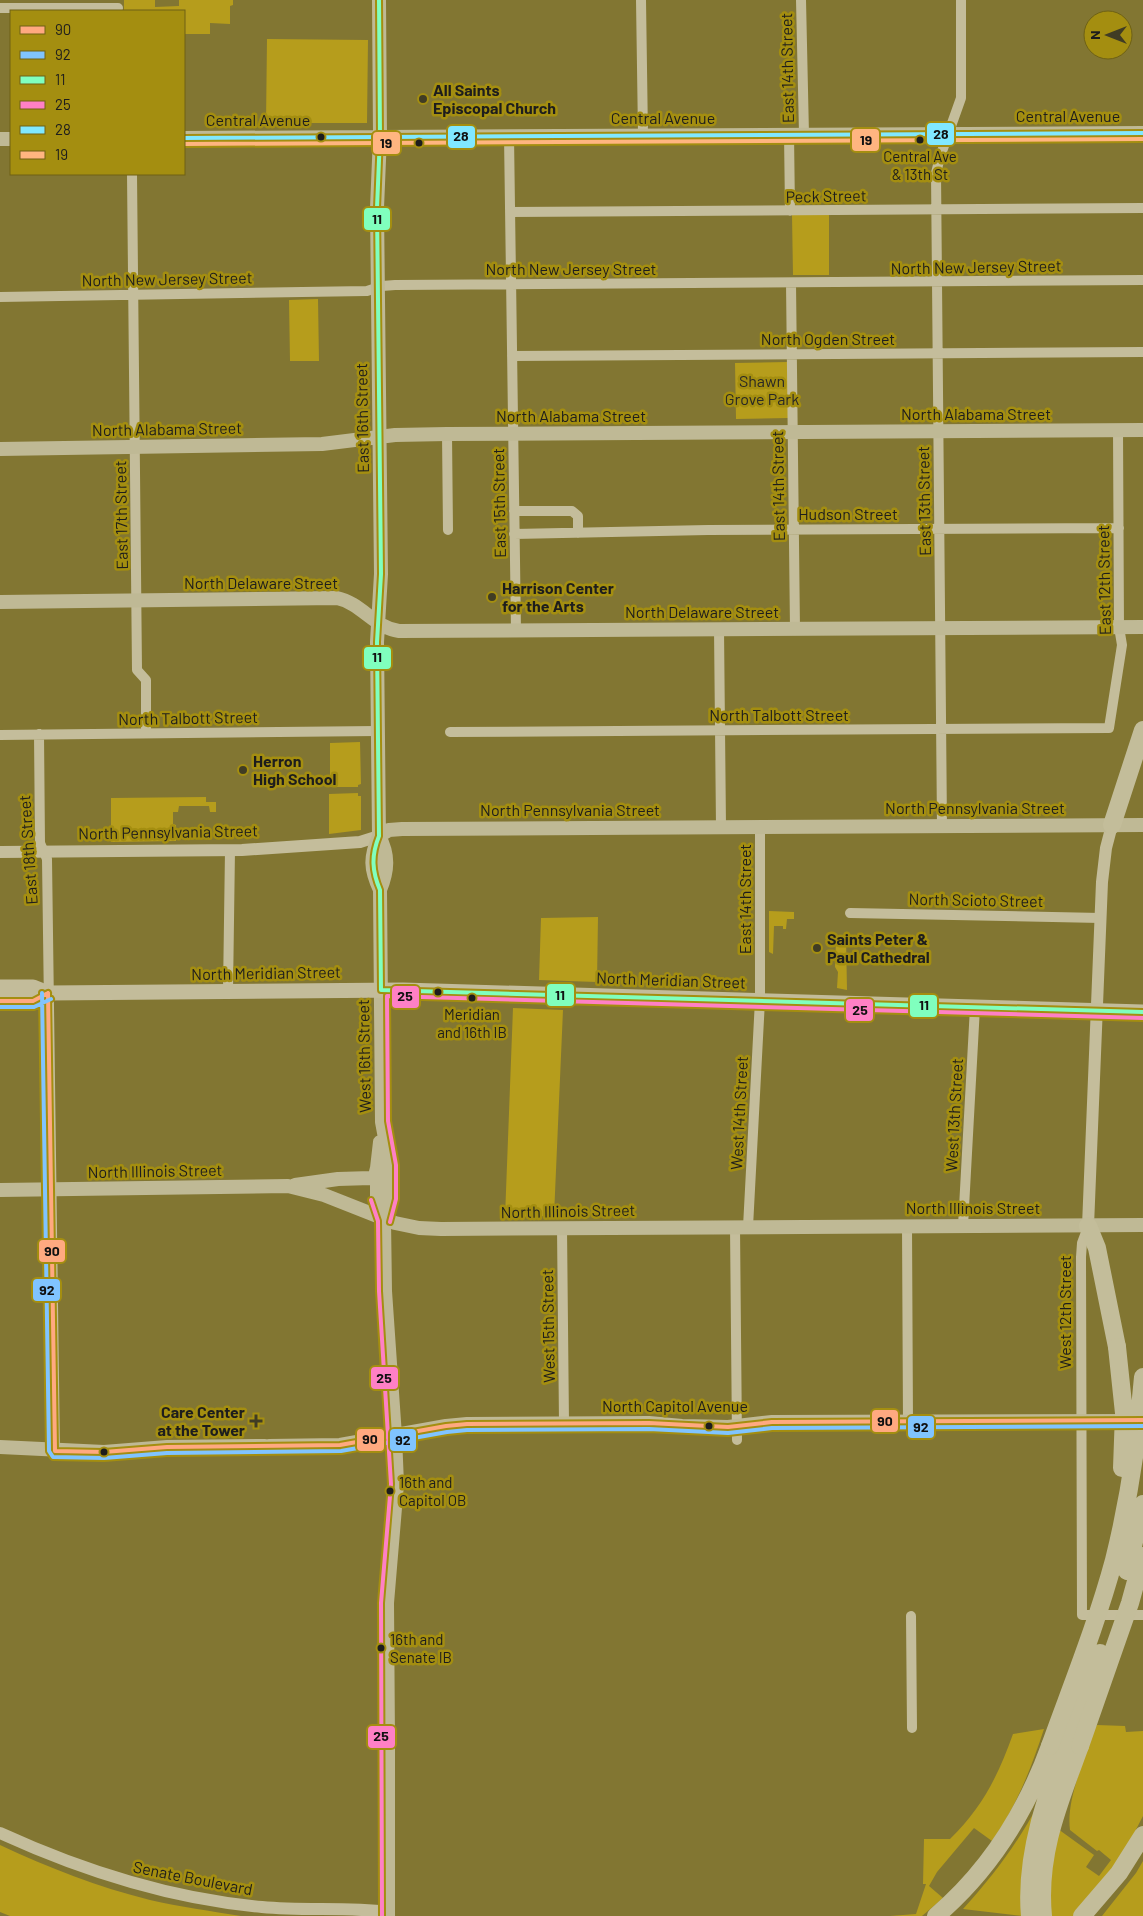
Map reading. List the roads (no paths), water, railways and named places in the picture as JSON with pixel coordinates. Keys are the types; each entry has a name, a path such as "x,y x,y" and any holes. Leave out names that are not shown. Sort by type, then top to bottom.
{"highway":[{"path":"1112,825 1143,730"},
{"path":"1088,1226 1097,1248 1117,1347 1122,1385 1124,1428 1114,1560"},
{"path":"1043,1916 1041,1877 1046,1846 1065,1747 1093,1626 1114,1560 1127,1501 1134,1463 1143,1377"},
{"path":"1030,1916 1029,1884 1032,1852 1042,1815 1122,1588 1143,1504"},
{"path":"936,1916 957,1897 984,1867 1012,1827 1032,1790 1065,1747 1130,1603 1143,1556"},
{"path":"1082,1916 1119,1873 1143,1835"}],"main road":[{"name":"East 16th Street","path":"379,0 380,136 376,208 381,574 377,642 379,836 373,851 373,875 380,890 381,990"},
{"name":"Central Avenue","path":"185,138 1143,133"},
{"name":"North Alabama Street","path":"0,449 322,444 379,436 447,434 1143,430"},
{"name":"North Delaware Street","path":"0,602 337,598 351,603 389,629 399,632 1143,627"},
{"name":"North Pennsylvania Street","path":"379,836 389,830 402,829 1143,825"},
{"name":"North Meridian Street","path":"0,987 33,987 48,993 381,990 1143,1012"},
{"name":"West 16th Street","path":"381,990 382,1122 377,1168 377,1196 384,1220 385,1291 395,1436 396,1492 387,1603 388,1914"},
{"name":"North Meridian Street","path":"0,1001 33,1001 48,993"},
{"name":"West 16th Street","path":"382,1122 390,1165 390,1198 384,1220"},
{"path":"288,1186 338,1179 371,1178 375,1176 377,1168"},
{"name":"North Illinois Street","path":"0,1190 288,1186 324,1195 384,1220 401,1225 427,1228 1143,1225"},
{"name":"North Capitol Avenue","path":"0,1447 104,1452 166,1447 340,1445 456,1424 649,1423 736,1433 772,1422 1143,1420"}],"street":[{"path":"641,0 643,135"},
{"name":"East 14th Street","path":"800,0 804,134"},
{"name":"East 13th Street","path":"942,826 936,210 937,169 962,93 961,0"},
{"path":"0,8 118,6"},
{"name":"East 14th Street","path":"789,134 790,211"},
{"name":"East 15th Street","path":"510,136 516,631"},
{"name":"East 17th Street","path":"132,175 137,670 146,680 146,733"},
{"name":"Peck Street","path":"510,212 1143,208"},
{"name":"North New Jersey Street","path":"0,297 368,291 388,285 1143,280"},
{"name":"East 14th Street","path":"791,283 795,629"},
{"name":"North Ogden Street","path":"512,356 1143,352"},
{"name":"East 12th Street","path":"1109,728 1122,645 1119,627 1118,430"},
{"path":"447,434 448,530"},
{"path":"514,511 572,511 578,516 578,533"},
{"name":"Hudson Street","path":"514,534 1119,528"},
{"name":"East 14th Street","path":"719,629 721,827"},
{"name":"North Talbott Street","path":"450,732 1109,728"},
{"name":"North Talbott Street","path":"0,735 377,731"},
{"name":"East 18th Street","path":"38,734 40,844 47,859 55,1451"},
{"path":"1097,1010 1104,868 1112,825"},
{"name":"East 14th Street","path":"760,827 760,1000"},
{"name":"North Pennsylvania Street","path":"0,852 230,850 360,842 379,836"},
{"path":"228,991 230,850"},
{"name":"North Scioto Street","path":"850,913 1101,918"},
{"name":"West 14th Street","path":"736,1433 742,1227 760,1000"},
{"name":"West 13th Street","path":"963,1226 975,1007"},
{"name":"West 12th Street","path":"1097,1010 1088,1226 1082,1243 1081,1257 1082,1615 1143,1615"},
{"path":"907,1226 908,1422"},
{"name":"West 15th Street","path":"562,1228 564,1423"},
{"path":"911,1616 912,1728"},
{"name":"Senate Boulevard","path":"0,1833 74,1864 174,1894 260,1907 368,1910 388,1914"}],"place":[{"name":"All Saints Episcopal Church","path":"423,99"},
{"name":"Central Ave & 13th St","path":"920,140"},
{"name":"Harrison Center for the Arts","path":"492,597"},
{"name":"Herron High School","path":"243,770"},
{"name":"Saints Peter & Paul Cathedral","path":"817,948"},
{"name":"Meridian and 16th IB","path":"472,998"},
{"name":"Care Center at the Tower","path":"256,1421"},
{"name":"16th and Capitol OB","path":"390,1491"},
{"name":"16th and Senate IB","path":"381,1648"}],"park label":[{"name":"Shawn Grove Park","path":"762,390"}]}
